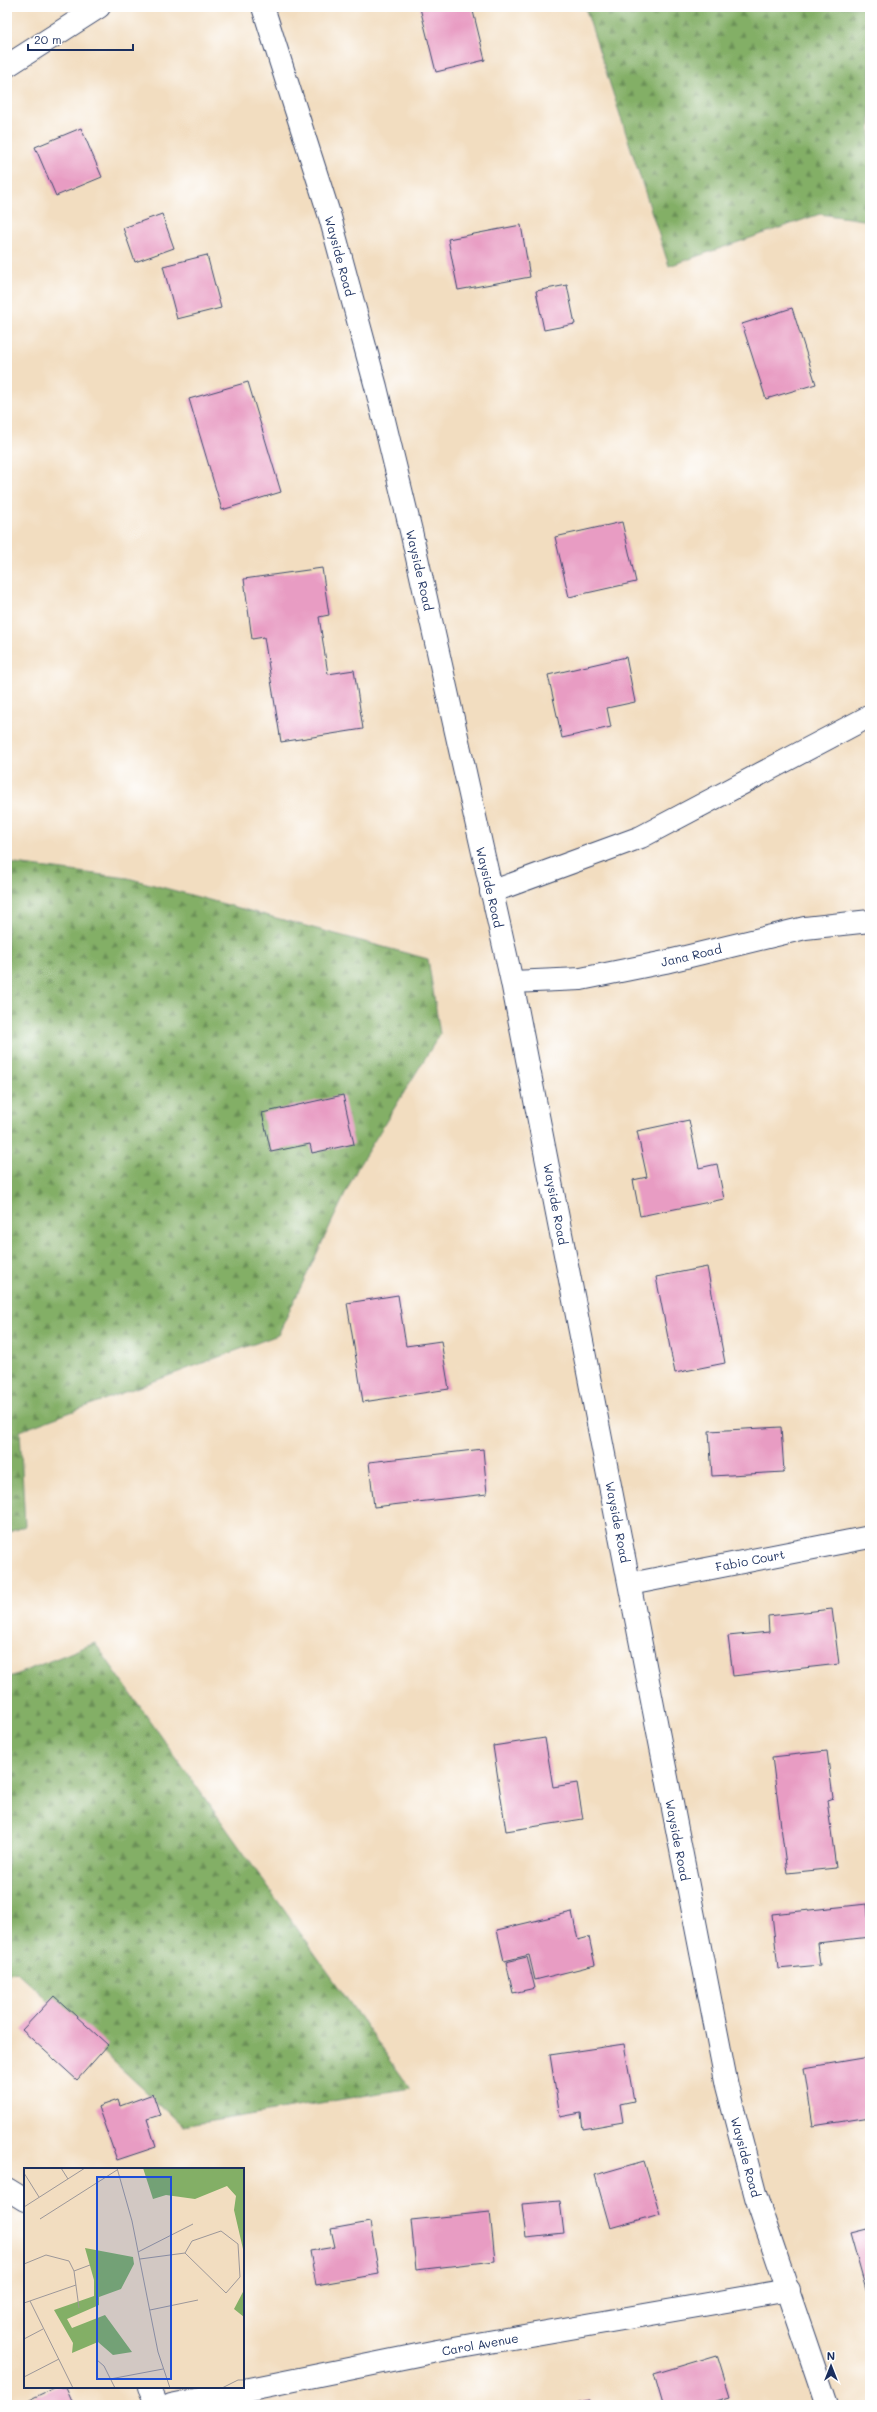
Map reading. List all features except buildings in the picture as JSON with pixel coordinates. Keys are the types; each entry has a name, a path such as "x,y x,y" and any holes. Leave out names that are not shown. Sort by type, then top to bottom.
{"street":[{"path":"7,66 99,7"},
{"name":"Wayside Road","path":"263,7 330,216 376,387 411,531 512,982 727,2086 756,2197 827,2405"},
{"path":"491,892 641,837 870,716"},
{"name":"Jana Road","path":"512,982 582,979 665,962 805,928 870,921"},
{"name":"Fabio Court","path":"630,1584 870,1536"},
{"path":"7,2189 24,2199"},
{"name":"Carol Avenue","path":"172,2405 437,2351 789,2290"},
{"path":"149,2388 157,2405"}],"green space":[{"path":"585,7 870,7 870,221 820,214 669,266"},
{"path":"7,863 128,878 428,959 440,1034 358,1167 278,1335 20,1431 25,1526 7,1533"},
{"path":"95,1643 410,2088 183,2126 16,1971 7,1974 7,1678"}]}
